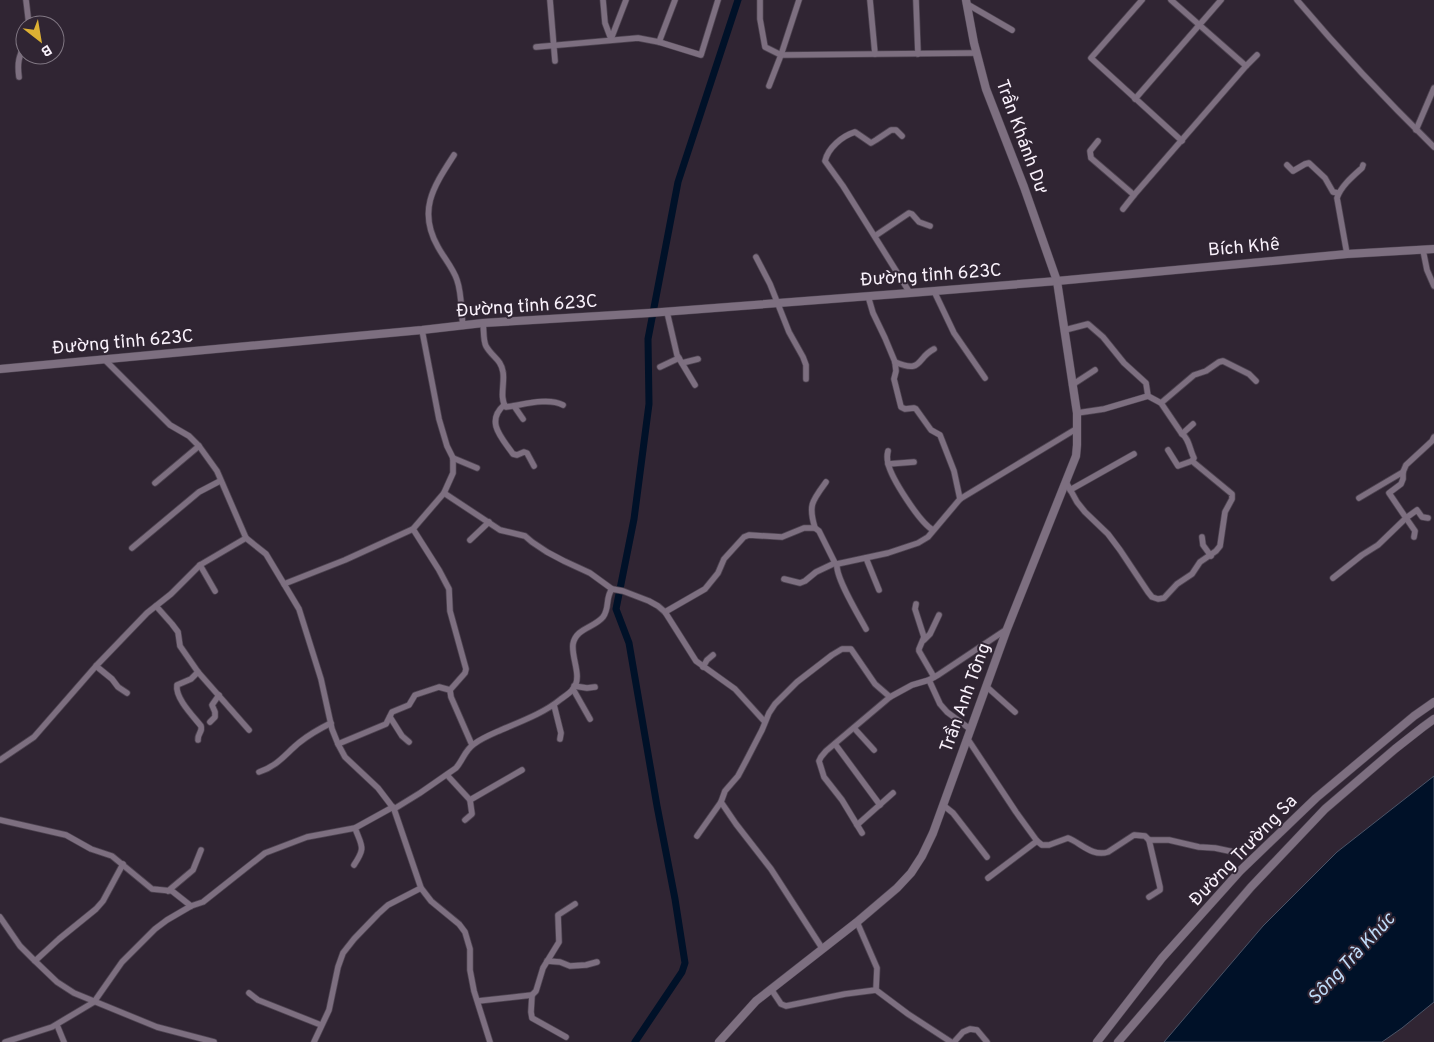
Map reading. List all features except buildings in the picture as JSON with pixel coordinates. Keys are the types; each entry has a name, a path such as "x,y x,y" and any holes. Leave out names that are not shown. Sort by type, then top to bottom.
{"main road":[{"name":"Trần Khánh Dư","path":"967,2 986,89 1024,187 1056,281"},
{"name":"Bích Khê","path":"1056,281 1347,254 1434,249"},
{"name":"Đường tỉnh 623C","path":"0,369 483,323 667,312 1056,281"},
{"name":"Trần Anh Tông","path":"719,1042 756,1001 857,922 897,888 911,873 929,840 1007,629 1076,456 1077,413 1056,281"},
{"name":"Đường Trường Sa","path":"1097,1042 1162,958 1240,871 1316,798 1414,716 1434,702"},
{"path":"1414,716 1423,727"},
{"name":"Đường Trường Sa","path":"1118,1042 1251,886 1325,809 1423,727 1434,720"}],"street":[{"path":"26,0 28,15"},
{"path":"550,0 555,61"},
{"path":"603,0 605,23 611,40"},
{"path":"611,40 626,0"},
{"path":"659,42 675,0"},
{"path":"536,47 638,38 659,42 701,55 718,0"},
{"path":"760,0 760,19 765,47 781,56 977,53"},
{"path":"769,86 799,0"},
{"path":"870,0 875,54"},
{"path":"916,0 918,54"},
{"path":"1142,0 1091,58 1182,141"},
{"path":"1171,0 1246,66"},
{"path":"1135,99 1222,0"},
{"path":"1297,0 1364,76 1434,147"},
{"path":"967,2 1012,30"},
{"path":"1123,209 1257,54"},
{"path":"18,65 20,77"},
{"path":"1416,130 1434,88"},
{"path":"902,136 896,130 891,130 871,142 855,132 850,133 836,143 825,158 826,164 843,186 910,293"},
{"path":"1098,141 1090,151 1091,158 1134,195"},
{"path":"454,155 434,189 430,202 429,218 435,240 458,283 463,326"},
{"path":"1287,165 1293,171 1309,163 1325,178 1333,192 1338,193"},
{"path":"1347,254 1336,198 1338,193 1363,165"},
{"path":"875,236 911,213 919,222 930,226"},
{"path":"1423,250 1427,270 1434,286"},
{"path":"756,256 770,284 789,332 804,357 806,379"},
{"path":"934,291 954,333 985,378"},
{"path":"868,296 873,314 895,362 896,371 894,379 900,404 905,409 916,409 931,430 940,435 954,471 960,499"},
{"path":"667,312 681,360 695,386"},
{"path":"483,323 486,345 499,361 503,372 504,405 497,413 496,428 513,454 527,453 534,466"},
{"path":"1065,330 1088,324 1103,337 1124,363 1146,383 1148,396"},
{"path":"284,584 345,560 413,529 444,493 454,473 453,458 447,446 440,419 422,330"},
{"path":"895,362 911,367 920,362 928,352 934,349"},
{"path":"660,367 681,360 698,359"},
{"path":"105,360 170,425 189,436 199,446 213,464 246,538 266,554 299,609 321,679 338,744 345,757 378,788 394,808 421,888 431,901 459,924 465,932 470,949 470,970 474,991 490,1042"},
{"path":"1161,403 1194,375 1206,371 1223,361 1249,374 1256,381"},
{"path":"1072,385 1095,370"},
{"path":"1077,413 1104,409 1148,396 1161,403 1185,436 1194,458 1192,461"},
{"path":"504,405 506,407 553,402 563,405"},
{"path":"514,406 523,419"},
{"path":"1182,434 1193,424"},
{"path":"784,579 800,583 816,572 836,564 866,558 918,543 928,537 960,499 1076,429"},
{"path":"1414,536 1415,531 1389,493 1401,484 1406,465 1434,437"},
{"path":"155,483 199,446"},
{"path":"1168,450 1178,466 1192,461"},
{"path":"888,451 888,464 905,496 924,524 933,530"},
{"path":"1070,490 1134,454"},
{"path":"453,458 477,468"},
{"path":"1066,482 1085,512 1108,534 1152,597 1164,598 1177,584 1192,574 1200,562 1211,556 1220,546 1225,512 1232,499 1232,494 1192,461"},
{"path":"888,464 914,462"},
{"path":"1359,498 1403,472"},
{"path":"132,548 199,492 220,481"},
{"path":"826,482 812,505 811,516 815,528 819,531 836,564 843,585 866,629"},
{"path":"444,493 500,530 525,536 547,552 590,573 617,590 658,606 665,612 692,656 703,667 735,689 764,721"},
{"path":"1333,578 1378,545 1417,510 1422,517 1428,518"},
{"path":"470,540 489,522"},
{"path":"665,612 705,589 718,573 724,558 744,537 748,535 782,537 804,528 815,528"},
{"path":"413,529 449,589 450,612 466,669 465,673 450,690 451,697 472,744"},
{"path":"1202,537 1203,545 1211,556"},
{"path":"0,760 34,737 96,666 147,613 171,594 200,565 246,538"},
{"path":"866,558 879,590"},
{"path":"200,565 215,592"},
{"path":"5,1042 56,1025 94,1002 122,962 156,929 191,906 203,902 265,853 307,837 355,828 394,808 447,775 461,763 466,751 472,744 554,705 574,688 577,676 573,658 574,640 578,634 600,621 608,607 608,597 617,590"},
{"path":"916,604 915,609 924,640"},
{"path":"156,606 178,632 180,646 198,672 249,730"},
{"path":"939,615 919,651 932,679 940,704 947,712 970,729"},
{"path":"862,833 842,800 824,777 820,765 821,757 890,697 912,684 932,679 1007,629"},
{"path":"697,836 721,802 725,791 738,776 762,730 768,713 797,682 832,655 846,648 851,649 875,684 890,697"},
{"path":"703,667 713,655"},
{"path":"96,666 127,693"},
{"path":"198,672 178,685 177,688 182,700 201,726 202,731 198,740"},
{"path":"986,686 1015,712"},
{"path":"574,688 595,687"},
{"path":"338,744 386,724 392,712 409,705 415,695 440,688 450,690"},
{"path":"574,688 590,719"},
{"path":"210,722 215,717 212,705 219,695"},
{"path":"554,705 561,733 560,739"},
{"path":"390,717 402,736 409,742"},
{"path":"259,772 270,768 299,742 331,723"},
{"path":"854,728 874,750"},
{"path":"967,738 1016,812 1042,845 1049,845 1068,838 1098,854 1108,852 1134,835 1145,836 1149,840 1160,887 1160,890 1149,897"},
{"path":"835,744 880,805"},
{"path":"470,800 522,770"},
{"path":"447,775 470,800 472,814 465,820"},
{"path":"857,825 893,794"},
{"path":"721,802 771,869 822,948"},
{"path":"943,804 953,813 987,857"},
{"path":"0,820 66,835 91,849 112,856 152,889 174,892 191,906"},
{"path":"354,865 362,852 355,828"},
{"path":"1149,840 1169,840 1234,852"},
{"path":"988,878 1037,841"},
{"path":"168,890 193,870 201,850"},
{"path":"35,962 58,939 96,909 103,901 122,864"},
{"path":"314,1042 329,1010 338,966 343,953 378,914 388,906 421,888"},
{"path":"566,1037 532,1018 532,996 536,990 543,968 559,942 558,915 575,904"},
{"path":"0,917 20,946 35,962 57,982 74,993 157,1027 214,1042"},
{"path":"857,922 877,968 876,990"},
{"path":"547,961 560,962 570,966 597,962"},
{"path":"771,989 781,1004 786,1006 876,990 908,1014 953,1042 970,1028 978,1030 987,1042"},
{"path":"249,993 258,1000 321,1026"},
{"path":"478,1001 532,996"},
{"path":"56,1025 64,1042"}],"water":[{"name":"Sông Trà Khúc","path":"1434,776 1434,1002 1382,1042 1164,1042 1263,926 1337,852"}],"waterway":[{"path":"635,1042 682,972 685,963 629,643 616,609 634,519 649,404 648,339 678,182 738,0"}]}
